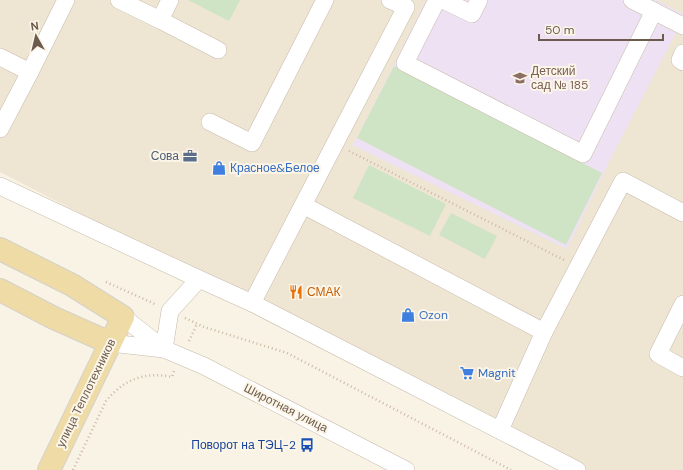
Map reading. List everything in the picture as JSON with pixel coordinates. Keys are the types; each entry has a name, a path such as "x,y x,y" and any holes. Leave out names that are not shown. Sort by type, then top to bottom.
{"main road":[{"name":"Широтная улица","path":"0,249 72,285 122,317"},
{"name":"Широтная улица","path":"0,290 54,318 110,342"},
{"name":"улица Теплотехников","path":"49,470 122,317"}],"street":[{"path":"0,128 66,0"},
{"path":"119,0 218,50"},
{"path":"160,20 170,0"},
{"path":"210,122 252,143 325,0"},
{"path":"437,0 405,63 583,154 654,11"},
{"path":"443,0 472,14 479,0"},
{"path":"632,0 683,26"},
{"path":"252,303 406,7 394,1"},
{"path":"683,53 680,60 683,62"},
{"path":"0,57 30,72"},
{"path":"500,430 544,332 623,181 683,213"},
{"path":"0,186 252,303 576,470"},
{"path":"302,205 544,332"},
{"path":"164,349 170,311 199,279"},
{"path":"683,304 658,354 683,368"},
{"name":"Широтная улица","path":"122,317 164,349"},
{"name":"Широтная улица","path":"110,342 164,349 182,356 406,470"}],"path":[{"path":"335,144 578,267"},
{"path":"100,280 197,324 287,353 511,470"},
{"path":"73,470 106,401 113,392 132,380 142,376 162,375 172,377 197,324"}],"shaded area":[{"path":"0,0 683,0 683,470 577,470 0,172"},
{"name":"Детский сад № 185","path":"426,0 656,0 683,14 683,19 609,162 567,249 352,145 357,138"}],"green space":[{"path":"188,0 240,0 229,21"},
{"path":"394,66 602,173 566,245 357,138"},
{"path":"369,165 446,204 430,236 353,198"},
{"path":"451,213 497,236 485,259 439,235"}],"place":[{"name":"Детский сад № 185","path":"520,78"},
{"name":"Сова","path":"190,156"},
{"name":"Красное&Белое","path":"219,168"},
{"name":"СМАК","path":"296,292"},
{"name":"Ozon","path":"408,315"},
{"name":"Magnit","path":"467,373"},
{"name":"Поворот на ТЭЦ-2","path":"307,445"}]}
